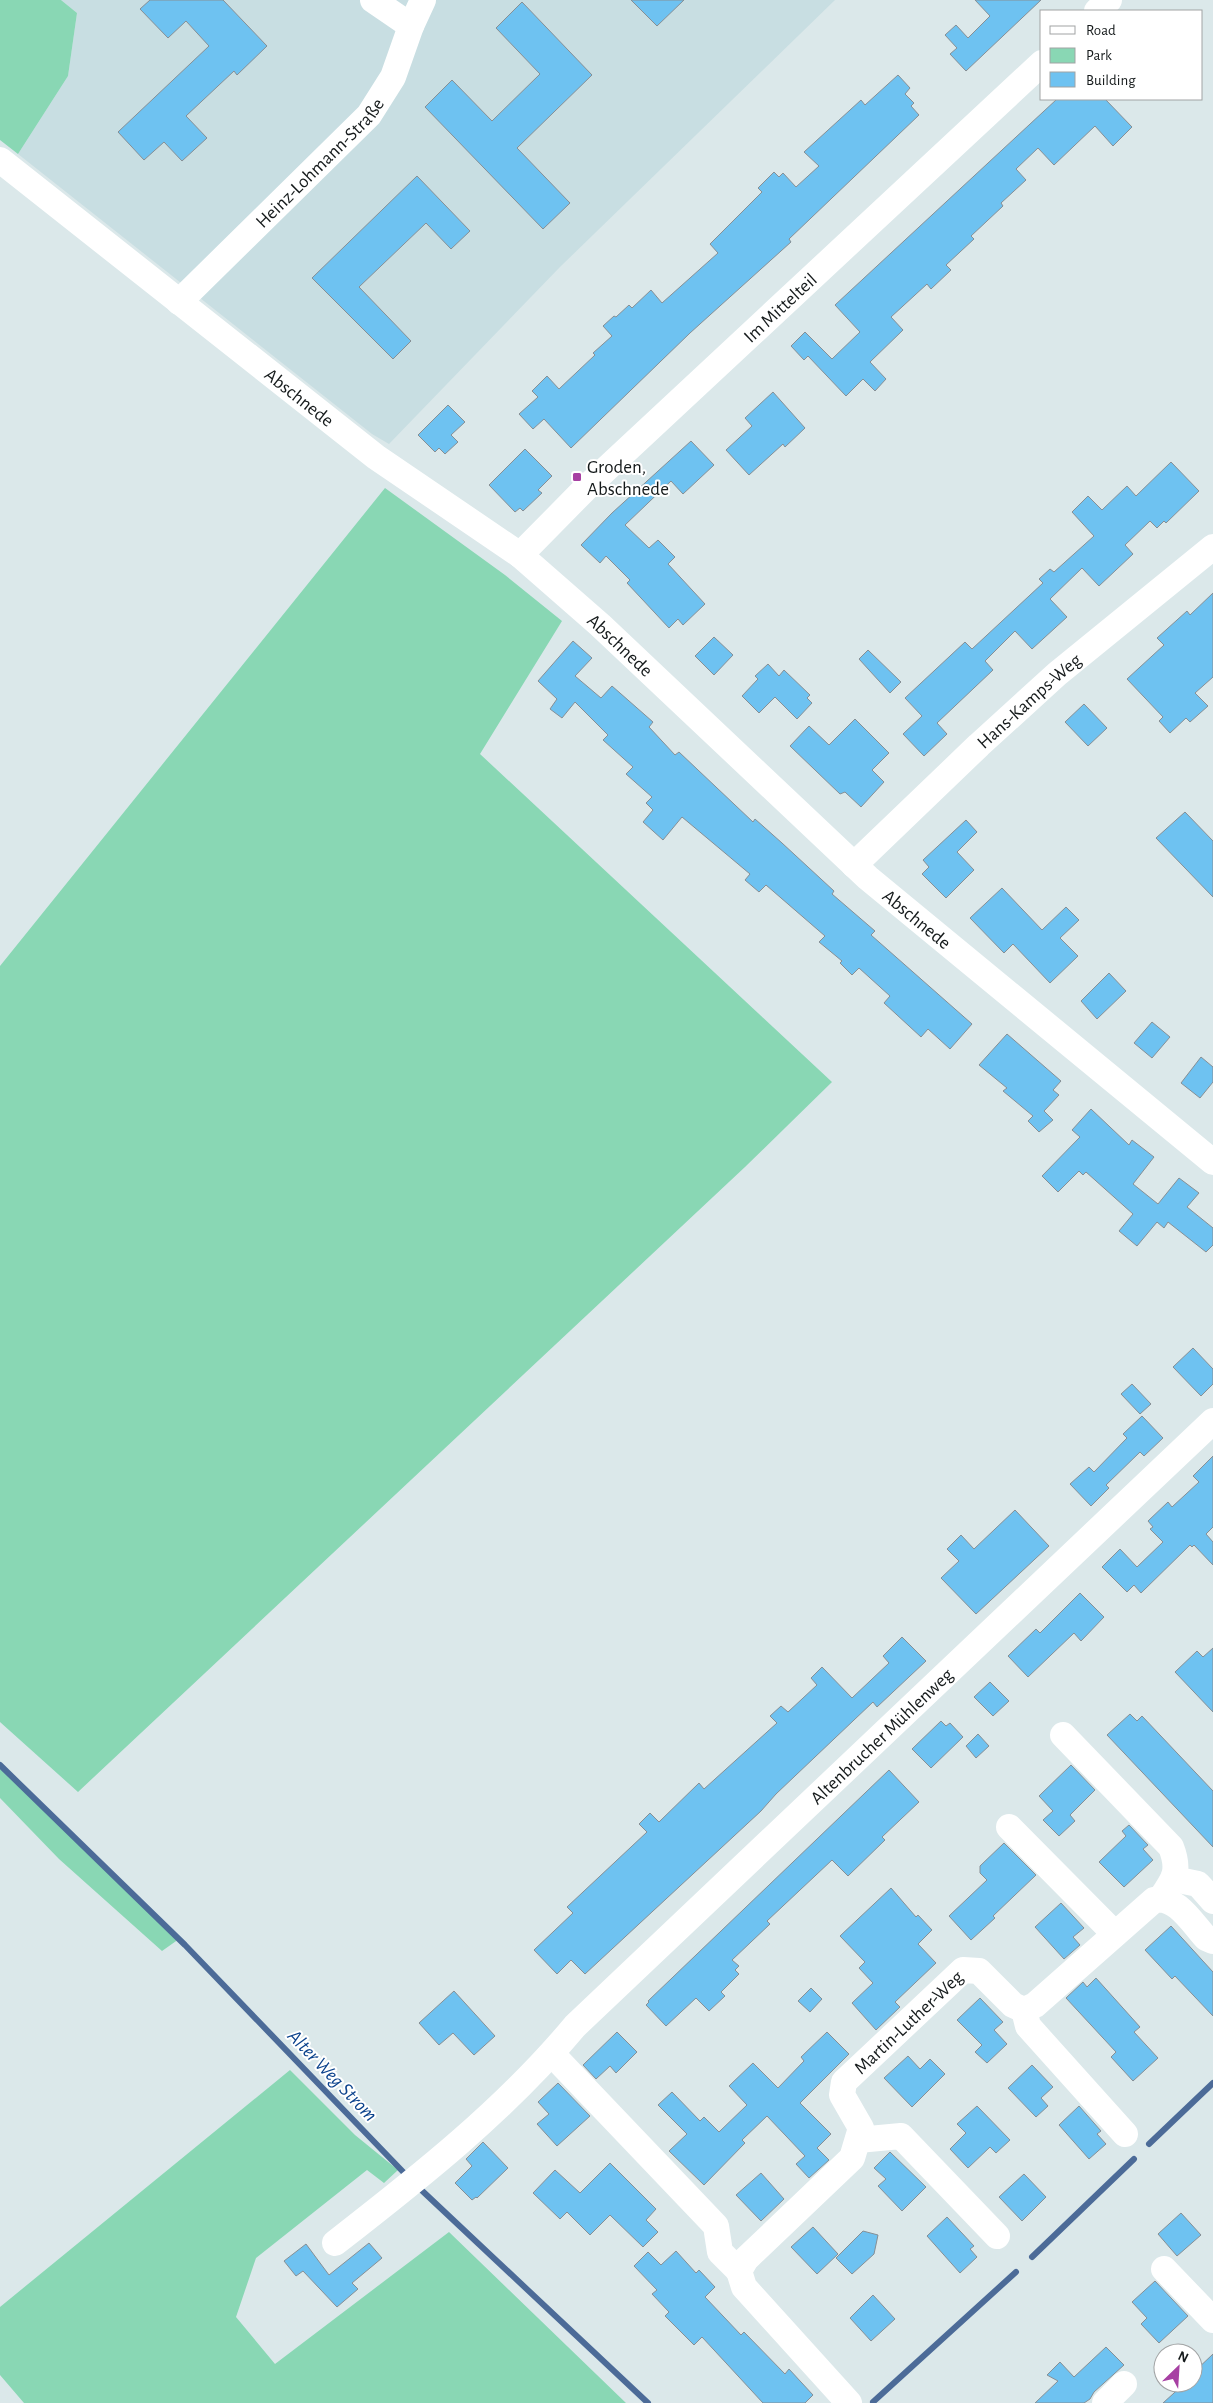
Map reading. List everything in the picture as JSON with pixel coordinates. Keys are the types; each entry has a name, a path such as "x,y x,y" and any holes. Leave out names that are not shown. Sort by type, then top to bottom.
{"street":[{"path":"373,0 411,26"},
{"name":"Heinz-Lohmann-Straße","path":"179,302 369,115 393,76 411,26 424,0"},
{"path":"1098,10 1109,0"},
{"name":"Im Mittelteil","path":"520,555 588,486 1040,65"},
{"name":"Abschnede","path":"0,160 376,457 520,555 600,625 854,865 1213,1162"},
{"name":"Hans-Kamps-Weg","path":"854,865 979,744 1057,674 1213,547"},
{"name":"Altenbrucher Mühlenweg","path":"335,2243 418,2178 552,2054 583,2019 1213,1421"},
{"path":"1063,1735 1171,1847 1177,1862 1168,1889 1174,1904 1206,1938 1213,1941"},
{"path":"1009,1827 1115,1934"},
{"path":"1126,2134 1028,2026 1024,2010 1035,2005 1168,1889 1198,1884 1213,1901"},
{"name":"Martin-Luther-Weg","path":"858,2140 861,2128 842,2095 844,2082 963,1970 979,1971 1013,2005 1024,2010"},
{"path":"552,2054 716,2226 720,2252 739,2271 744,2287 849,2403"},
{"path":"739,2271 746,2259 852,2158 858,2140 901,2136 996,2236"},
{"path":"1164,2268 1213,2320"},
{"path":"1105,2403 1124,2384"}],"shaded area":[{"path":"61,0 835,0 560,267 389,444 372,434 18,154 68,76 77,13"}],"green space":[{"path":"0,0 61,0 77,13 68,76 18,154 0,140"},
{"path":"385,488 505,575 562,621 480,754 832,1082 745,1167 78,1792 0,1722 0,966"},
{"path":"0,1765 179,1939 162,1951 59,1859 0,1798"},
{"path":"290,2070 355,2135 398,2170 384,2183 367,2170 256,2258 236,2317 275,2364 449,2232 626,2403 24,2403 0,2375 0,2307"}],"building":[{"path":"150,0 223,0 267,46 237,75 234,71 186,116 207,138 182,161 164,142 144,160 118,132 209,46 186,21 168,38 140,9"},
{"path":"631,0 684,0 657,26"},
{"path":"975,0 1041,0 966,71 950,54 957,48 945,35 956,25 968,38 990,16"},
{"path":"522,2 592,75 517,148 570,203 543,229 425,107 452,80 492,121 540,74 496,28"},
{"path":"898,75 910,88 905,94 914,103 911,106 919,115 789,239 791,242 690,333 571,448 544,419 533,429 519,414 538,397 532,391 547,376 559,389 595,355 593,353 612,336 603,326 614,316 616,317 629,305 632,308 651,290 662,303 718,253 710,244 762,192 758,188 774,172 779,177 783,173 796,187 819,166 804,152 861,100 865,105"},
{"path":"1056,100 1106,100 1132,127 1113,146 1095,126 1054,165 1038,148 1016,169 1026,180 1001,203 1003,206 971,236 974,239 946,265 951,270 931,289 927,284 891,317 903,330 870,362 886,379 875,391 863,379 846,396 808,356 804,360 791,346 805,332 832,359 860,332 835,305"},
{"path":"417,176 470,231 451,249 426,223 359,287 411,341 393,359 312,278"},
{"path":"773,392 805,428 785,447 783,444 749,475 726,450 752,426 745,418"},
{"path":"448,405 465,422 451,435 458,442 445,454 439,448 435,452 418,435"},
{"path":"691,441 714,465 683,494 671,481 625,525 649,548 658,540 675,557 668,564 705,604 683,625 678,619 669,628 627,583 630,580 606,556 600,563 581,545 612,513"},
{"path":"525,449 552,476 538,490 542,493 523,511 520,508 515,512 489,485"},
{"path":"1171,462 1199,491 1166,523 1164,521 1157,528 1150,521 1125,545 1133,554 1099,586 1082,568 1050,599 1067,617 1032,649 1015,631 985,661 993,670 937,723 947,734 924,756 903,734 922,716 905,698 965,642 972,649 1043,583 1039,579 1050,569 1054,572 1094,536 1072,512 1088,496 1102,510 1127,486 1136,496"},
{"path":"1213,593 1213,677 1195,693 1208,706 1190,722 1186,718 1170,733 1159,721 1163,717 1127,679 1164,645 1157,638 1187,611 1190,615"},
{"path":"714,637 733,655 714,675 695,656"},
{"path":"573,641 592,658 575,676 601,698 612,686 653,722 649,727 675,755 679,752 753,822 755,819 782,843 834,891 832,894 875,931 871,935 972,1024 950,1049 928,1029 921,1037 884,1003 890,996 859,968 852,975 840,963 842,961 819,942 825,936 766,885 759,892 745,880 750,874 682,817 663,840 643,822 653,810 646,803 652,797 626,774 633,767 603,740 608,735 575,702 562,718 550,709 557,699 538,681"},
{"path":"868,650 901,682 890,693 859,659"},
{"path":"768,664 779,676 784,670 810,695 807,698 812,703 797,719 775,697 759,713 742,696 758,679 755,676"},
{"path":"1084,704 1107,728 1088,746 1065,722"},
{"path":"855,719 889,753 872,770 884,782 861,807 845,792 840,794 790,746 809,726 829,745"},
{"path":"1185,812 1213,841 1213,897 1156,838"},
{"path":"966,820 977,832 957,852 974,870 946,898 922,874 929,867 923,860"},
{"path":"1002,888 1042,930 1066,907 1079,920 1060,938 1078,956 1050,983 1013,944 1004,953 970,918"},
{"path":"1109,973 1126,991 1097,1019 1081,1001"},
{"path":"1152,1022 1170,1037 1152,1058 1134,1043"},
{"path":"1007,1034 1061,1081 1053,1090 1059,1095 1044,1111 1053,1120 1039,1132 1028,1121 1033,1116 1003,1091 1007,1088 979,1065"},
{"path":"1201,1057 1213,1067 1213,1082 1200,1098 1181,1083"},
{"path":"1091,1109 1129,1145 1132,1140 1154,1157 1133,1184 1158,1204 1179,1178 1199,1193 1187,1207 1213,1228 1213,1245 1206,1252 1168,1222 1164,1228 1157,1222 1137,1246 1119,1231 1133,1214 1086,1172 1083,1175 1079,1171 1058,1192 1042,1176 1080,1137 1072,1130"},
{"path":"1193,1348 1213,1369 1213,1384 1201,1396 1173,1367"},
{"path":"1132,1384 1151,1404 1140,1414 1121,1394"},
{"path":"1142,1416 1163,1438 1144,1456 1140,1452 1106,1485 1109,1488 1091,1506 1070,1484 1089,1467 1094,1472 1127,1438 1123,1434"},
{"path":"1213,1456 1213,1527 1206,1534 1213,1542 1213,1565 1194,1545 1192,1547 1190,1545 1141,1593 1134,1585 1127,1592 1102,1567 1120,1549 1137,1567 1163,1542 1150,1529 1153,1527 1148,1521 1168,1502 1172,1507 1199,1482 1193,1476"},
{"path":"1015,1510 1049,1546 976,1614 941,1578 959,1561 947,1549 961,1535 974,1549"},
{"path":"1080,1593 1104,1617 1081,1641 1074,1633 1028,1677 1008,1656 1036,1629 1040,1633"},
{"path":"902,1637 926,1661 877,1707 873,1702 776,1794 761,1811 585,1974 571,1960 557,1974 534,1950 573,1913 567,1907 647,1832 639,1824 650,1813 659,1822 699,1783 704,1789 777,1723 770,1716 781,1706 788,1712 817,1685 811,1678 822,1667 852,1698 889,1663 883,1656"},
{"path":"1213,1648 1213,1712 1175,1672 1197,1651 1203,1657"},
{"path":"990,1682 1009,1701 993,1716 974,1697"},
{"path":"1130,1714 1137,1721 1142,1716 1213,1791 1213,1847 1107,1735"},
{"path":"941,1721 946,1726 950,1723 963,1737 931,1768 912,1749"},
{"path":"978,1734 989,1746 976,1758 966,1746"},
{"path":"1071,1765 1095,1790 1070,1815 1075,1821 1059,1836 1043,1820 1053,1811 1039,1796"},
{"path":"889,1770 919,1802 882,1837 885,1840 848,1876 832,1860 767,1921 770,1924 732,1960 739,1966 735,1970 739,1974 721,1992 725,1996 709,2011 696,1998 666,2026 646,2005 648,2001"},
{"path":"1129,1825 1148,1845 1143,1849 1153,1860 1124,1887 1099,1862 1126,1836 1122,1831"},
{"path":"1004,1843 1036,1875 971,1940 949,1916 987,1880 980,1873 980,1866"},
{"path":"891,1888 916,1917 918,1915 932,1930 918,1944 936,1963 895,2002 900,2007 876,2030 852,2003 873,1983 859,1968 865,1962 840,1936"},
{"path":"1061,1903 1084,1928 1073,1937 1080,1945 1064,1959 1035,1927"},
{"path":"1171,1926 1213,1972 1213,2016 1175,1976 1172,1979 1145,1950"},
{"path":"1096,1978 1140,2027 1134,2032 1158,2058 1133,2081 1111,2057 1116,2052 1066,1998 1083,1982 1087,1987"},
{"path":"811,1988 822,1999 810,2012 798,2001"},
{"path":"454,1991 495,2036 474,2055 453,2033 439,2045 419,2023"},
{"path":"980,1998 1003,2022 994,2030 1007,2044 987,2063 975,2052 982,2045 957,2020"},
{"path":"617,2032 637,2052 616,2073 610,2066 596,2079 583,2065"},
{"path":"827,2032 849,2054 800,2103 831,2134 817,2148 829,2160 809,2178 796,2164 805,2156 767,2116 742,2140 745,2143 704,2185 669,2151 687,2134 658,2105 672,2092 700,2121 704,2117 719,2132 747,2105 729,2086 753,2063 778,2088 804,2061 801,2057"},
{"path":"908,2056 920,2069 930,2059 945,2074 912,2107 884,2078"},
{"path":"1032,2065 1053,2087 1041,2098 1048,2106 1036,2117 1008,2088"},
{"path":"558,2083 590,2116 557,2146 537,2124 549,2114 538,2102"},
{"path":"977,2106 1010,2140 996,2153 990,2147 968,2168 950,2149 966,2133 957,2124"},
{"path":"1079,2106 1101,2131 1097,2134 1106,2144 1089,2159 1059,2125"},
{"path":"483,2142 508,2168 477,2198 472,2200 455,2183 472,2166 466,2159"},
{"path":"890,2152 926,2187 902,2211 878,2186 886,2179 874,2168"},
{"path":"610,2163 656,2209 646,2220 658,2232 643,2247 610,2215 590,2235 567,2212 560,2219 533,2193 555,2170 580,2193"},
{"path":"761,2173 784,2199 761,2221 736,2195"},
{"path":"1024,2174 1046,2197 1022,2221 999,2197"},
{"path":"1181,2213 1201,2235 1177,2256 1158,2234"},
{"path":"947,2217 974,2246 970,2249 977,2257 960,2273 927,2236"},
{"path":"813,2227 838,2254 817,2274 791,2247"},
{"path":"863,2231 878,2235 874,2254 852,2274 836,2258"},
{"path":"369,2243 382,2258 352,2283 358,2289 337,2307 303,2271 296,2276 284,2261 306,2244 329,2275"},
{"path":"676,2251 696,2273 699,2270 715,2287 705,2297 741,2335 744,2332 785,2374 789,2369 813,2395 805,2403 763,2403 702,2337 694,2345 665,2316 669,2312 652,2294 657,2290 634,2266 648,2252 661,2265"},
{"path":"1155,2281 1188,2316 1159,2343 1141,2324 1147,2318 1132,2302"},
{"path":"873,2295 895,2319 871,2341 850,2318"},
{"path":"1106,2347 1124,2365 1094,2392 1090,2399 1084,2403 1035,2403 1058,2381 1047,2375 1060,2362 1074,2377"},
{"path":"1213,2354 1213,2403 1163,2403 1174,2393 1203,2393 1203,2364"}],"waterway":[{"name":"Alter Weg Strom","path":"0,1765 185,1945 409,2178"},
{"path":"1149,2144 1213,2083"},
{"path":"1032,2257 1134,2159"},
{"name":"Alter Weg Strom","path":"416,2185 648,2403"},
{"path":"873,2402 1016,2272"}],"place":[{"name":"Groden, Abschnede","path":"577,477"}]}
